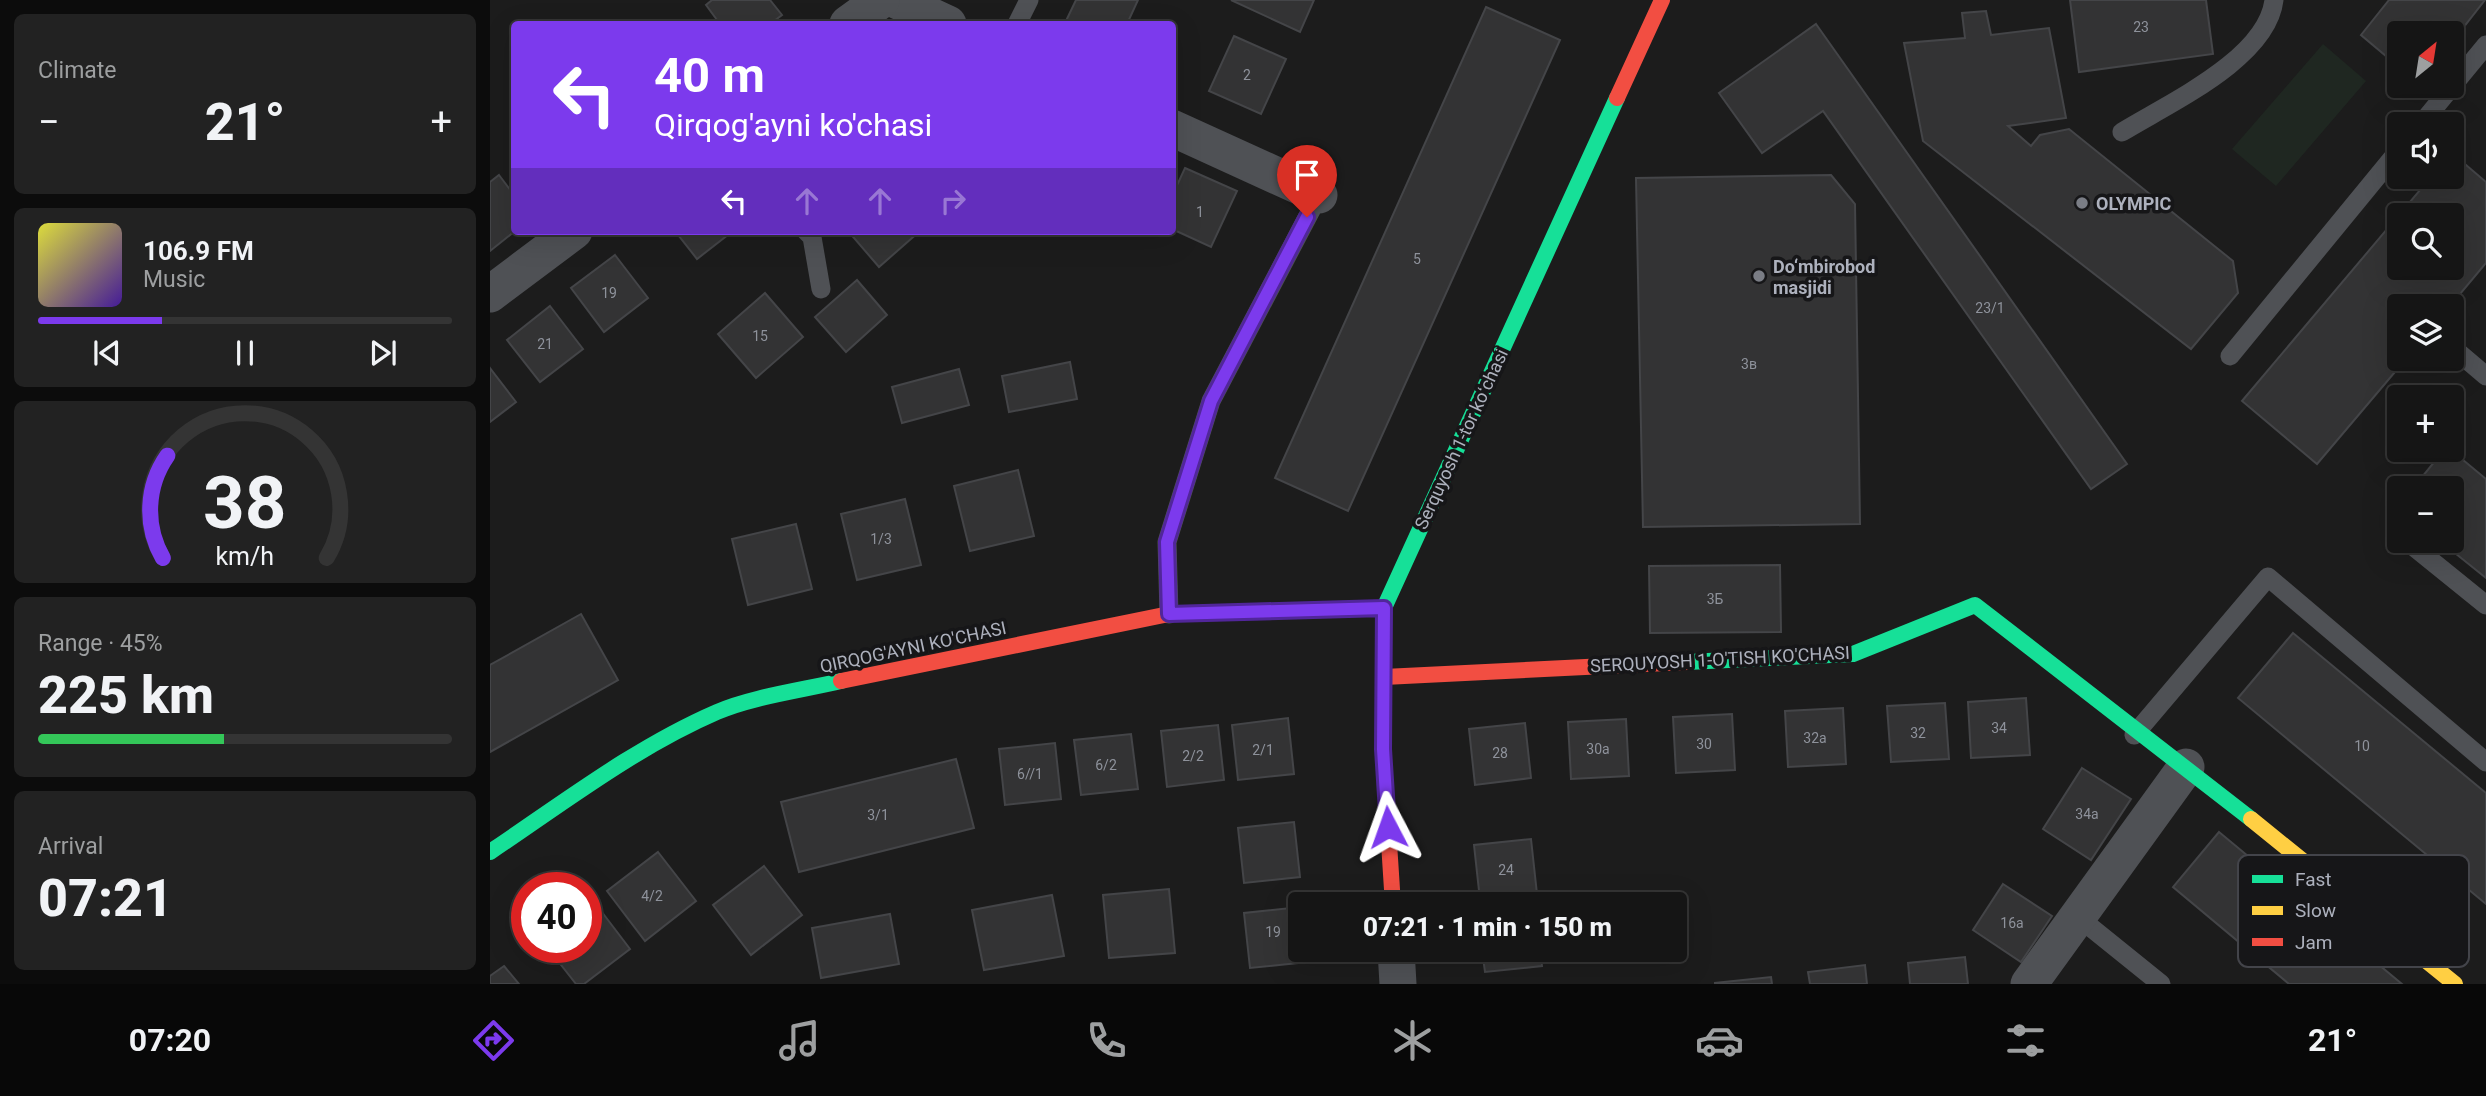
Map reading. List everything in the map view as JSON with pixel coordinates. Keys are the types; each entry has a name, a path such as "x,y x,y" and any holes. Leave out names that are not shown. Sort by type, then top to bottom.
{"street":[{"path":"852,21 881,0"},
{"path":"896,0 942,21"},
{"name":"Serquyosh 1-tor koʻchasi","path":"1392,892 1383,749 1384,608 1662,0"},
{"path":"1176,130 1319,195"},
{"path":"490,294 569,235"},
{"name":"SERQUYOSH 1-O'TISH KO'CHASI","path":"1384,677 1853,654 1975,605 2186,767"},
{"name":"QIRQOG'AYNI KO'CHASI","path":"490,852 614,769 665,738 719,711 867,674 1169,614 1384,608"},
{"path":"2029,984 2186,767 2295,855"},
{"path":"1397,962 1398,984"},
{"path":"2434,967 2455,984"}],"lane":[{"path":"1018,21 1029,0"},
{"path":"2122,132 2249,50 2266,28 2274,0"},
{"path":"2431,112 2486,45"},
{"path":"2230,356 2387,165"},
{"path":"1169,614 1167,542 1211,401 1319,195"},
{"path":"809,235 821,289"},
{"path":"2464,357 2486,376"},
{"path":"2422,553 2486,605"},
{"path":"2134,735 2268,578 2486,762"},
{"path":"2078,917 2161,984"}],"shaded area":[{"path":"2323,44 2366,81 2276,186 2232,149"}],"building":[{"path":"712,0 770,0 782,15 774,21 718,21 706,5"},
{"path":"1076,0 1138,0 1128,21 1066,21"},
{"path":"1231,0 1314,0 1300,32"},
{"path":"2070,0 2206,0 2213,54 2079,72"},
{"path":"2389,0 2485,0 2464,27 2464,21 2387,21 2387,57 2361,35"},
{"path":"1486,7 1560,40 1348,511 1275,478"},
{"name":"OLYMPIC","path":"1986,11 1991,35 2049,28 2066,118 2008,126 2031,146 2040,135 2069,129 2233,261 2238,293 2191,349 1923,141 1904,43 1965,38 1962,13"},
{"path":"1816,24 2127,464 2091,489 1823,111 1762,153 1719,93"},
{"path":"1234,36 1286,59 1261,114 1209,91"},
{"path":"2464,163 2486,182 2486,263 2460,294 2387,294 2387,371 2396,371 2317,464 2242,401 2387,229 2387,280 2464,280 2464,203 2409,203 2421,189 2464,189"},
{"path":"1185,168 1237,191 1211,247 1176,231 1176,187"},
{"path":"499,175 511,191 511,234 490,251 490,182"},
{"path":"1831,175 1855,204 1860,524 1643,527 1636,178"},
{"path":"678,235 728,235 697,259"},
{"path":"851,235 915,235 879,267"},
{"path":"615,255 648,298 604,332 571,288"},
{"path":"857,280 887,315 846,352 815,317"},
{"path":"765,293 803,337 756,378 718,334"},
{"path":"550,306 583,349 540,382 507,340"},
{"path":"1070,362 1077,399 1009,412 1002,376"},
{"path":"490,368 516,402 490,422"},
{"path":"959,369 969,405 902,423 892,387"},
{"path":"2464,461 2486,479 2486,578 2455,553 2464,553 2464,476 2423,476 2434,462"},
{"path":"1018,470 1034,536 970,551 954,486"},
{"path":"905,499 921,565 857,580 841,514"},
{"path":"796,524 812,589 748,605 732,539"},
{"path":"1780,565 1781,632 1650,633 1649,566"},
{"path":"581,614 618,680 490,752 490,665"},
{"path":"2293,633 2486,793 2486,904 2469,890 2469,855 2427,855 2238,698"},
{"path":"2026,698 2030,755 1971,758 1968,702"},
{"path":"1945,703 1949,759 1891,762 1887,706"},
{"path":"1843,708 1846,764 1788,767 1785,711"},
{"path":"1732,714 1735,770 1676,773 1673,717"},
{"path":"1288,718 1294,774 1238,780 1232,725"},
{"path":"1626,719 1629,776 1571,779 1568,722"},
{"path":"1525,723 1531,778 1475,785 1469,729"},
{"path":"1218,725 1224,780 1167,787 1161,731"},
{"path":"1131,734 1138,789 1081,795 1074,740"},
{"path":"1055,743 1061,799 1005,805 999,749"},
{"path":"956,759 974,828 799,872 781,802"},
{"path":"2082,768 2131,799 2091,860 2043,829"},
{"path":"1294,822 1300,877 1244,883 1238,828"},
{"path":"2219,832 2247,855 2238,855 2238,941 2173,887"},
{"path":"1531,839 1537,892 1479,892 1474,845"},
{"path":"658,852 696,901 645,941 607,891"},
{"path":"764,866 802,915 751,955 713,905"},
{"path":"2003,884 2052,916 2021,962 1973,930"},
{"path":"1169,889 1175,953 1109,958 1103,895"},
{"path":"1052,895 1064,956 984,970 972,910"},
{"path":"1288,908 1288,962 1307,962 1250,968 1244,913"},
{"path":"602,912 630,949 584,984 576,984 560,963 602,963"},
{"path":"890,914 899,964 821,978 812,928"},
{"path":"1965,957 1968,984 1910,984 1908,963"},
{"path":"1484,962 1542,962 1542,966 1485,972"},
{"path":"1865,965 1867,984 1810,984 1808,972"},
{"path":"504,966 519,984 490,984 490,976"},
{"path":"2269,967 2382,967 2402,984 2289,984"},
{"path":"1771,977 1772,984 1715,984 1715,983"}],"traffic: fast":[{"path":"1383,686 1384,608 1617,98"},
{"path":"1687,662 1853,654 1975,605 2251,819"},
{"path":"1271,611 1384,608"},
{"path":"490,852 600,777 687,726 745,702 841,681"}],"traffic: slow":[{"path":"2251,819 2296,855"},
{"path":"2434,967 2455,984"}],"traffic: jam":[{"path":"1617,98 1662,0"},
{"path":"841,681 1169,614 1271,611"},
{"path":"1384,677 1687,662"},
{"path":"1383,686 1383,749 1392,892"}],"place":[{"name":"OLYMPIC","path":"2082,203"},
{"name":"Do‘mbirobod masjidi","path":"1759,276"}],"route":[{"path":"1307,217 1211,401 1167,542 1169,614 1384,608 1383,749 1388,827"}]}
